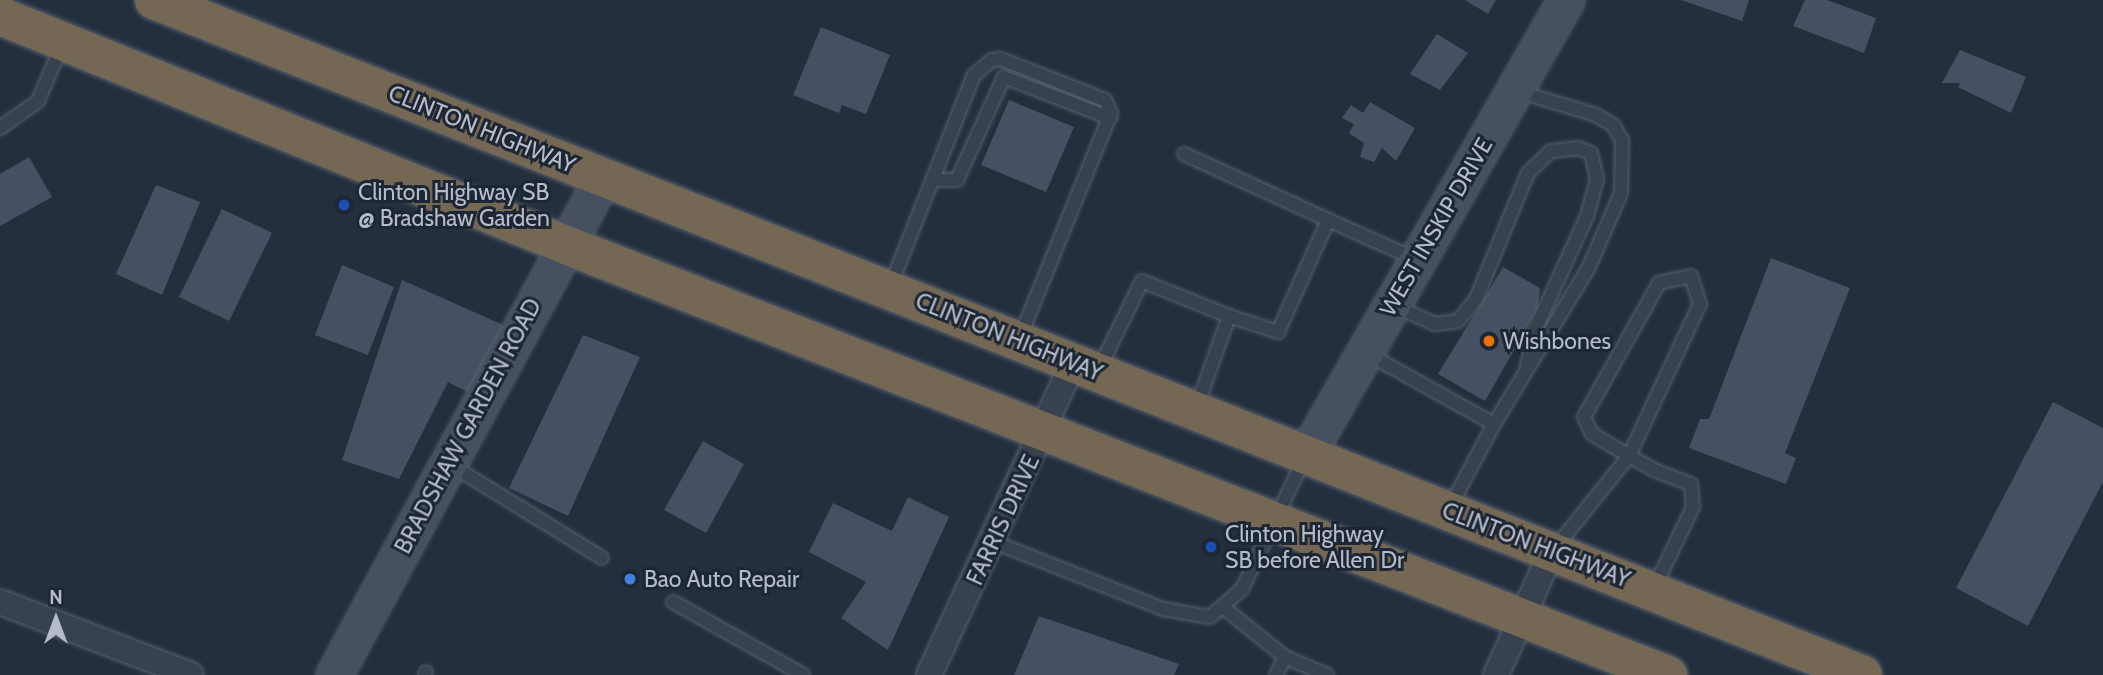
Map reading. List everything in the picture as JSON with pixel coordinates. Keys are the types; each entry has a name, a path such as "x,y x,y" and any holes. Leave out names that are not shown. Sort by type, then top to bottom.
{"highway":[{"name":"CLINTON HIGHWAY","path":"154,0 1863,675"},
{"path":"0,16 566,245 1276,518 1668,675"}],"street":[{"name":"WEST INSKIP DRIVE","path":"1306,455 1566,0"},
{"name":"BRADSHAW GARDEN ROAD","path":"334,675 603,177"},
{"name":"FARRIS DRIVE","path":"929,675 994,542 1044,430 1085,368"},
{"path":"1496,675 1552,551"},
{"path":"0,602 191,675"}],"lane":[{"path":"0,128 38,101 64,41"},
{"path":"889,290 974,75 992,60 1001,58 1105,100 1110,118 1019,341"},
{"path":"933,180 957,180 1004,78 1110,118"},
{"path":"1448,510 1494,424 1588,269 1621,193 1624,168 1622,140 1613,125 1596,115 1515,90"},
{"path":"1392,305 1435,324 1458,321 1476,299 1528,173 1551,151 1577,148 1591,153 1597,179 1587,216 1536,328 1526,370"},
{"path":"1184,155 1417,260"},
{"path":"1085,368 1142,281 1229,316 1278,332 1328,220"},
{"path":"1552,551 1629,456 1700,304 1691,276 1659,283 1584,417 1592,434 1629,456 1691,484 1693,507 1653,591"},
{"path":"1195,411 1229,316"},
{"path":"1364,353 1494,424"},
{"path":"994,542 1186,616 1210,617 1224,608 1242,589 1306,455"},
{"path":"448,463 602,558"},
{"path":"673,602 803,675"},
{"path":"1224,608 1285,657 1327,675"},
{"path":"1276,675 1285,657"}],"building":[{"path":"1465,0 1496,0 1488,14"},
{"path":"1681,0 1749,0 1742,21"},
{"path":"1805,0 1827,0 1876,18 1864,53 1793,26"},
{"path":"821,27 890,55 866,114 842,105 839,113 793,95"},
{"path":"1437,34 1468,53 1440,90 1410,74"},
{"path":"1960,50 2026,77 2011,113 1958,87 1960,83 1942,83"},
{"path":"1009,100 1074,127 1046,192 981,165"},
{"path":"1370,102 1415,128 1396,161 1382,148 1374,162 1360,157 1364,143 1349,133 1354,124 1342,118 1351,105 1363,113"},
{"path":"29,157 52,197 0,226 0,174"},
{"path":"156,185 200,202 162,295 116,274"},
{"path":"222,209 272,233 229,321 179,297"},
{"path":"1771,258 1850,288 1785,453 1796,458 1786,484 1689,448 1700,419 1709,419"},
{"path":"342,265 394,287 368,355 315,335"},
{"name":"Wishbones","path":"1503,267 1540,288 1538,308 1485,401 1438,374"},
{"path":"402,280 501,324 510,332 471,394 448,382 399,479 342,460"},
{"path":"583,335 640,357 568,516 509,488"},
{"path":"2053,402 2103,428 2103,482 2028,626 1956,588"},
{"path":"703,441 744,464 706,533 664,510"},
{"path":"908,497 949,517 888,650 841,618 866,582 809,552 833,503 892,531"},
{"path":"1039,616 1179,664 1174,675 1014,675"}],"place":[{"name":"Clinton Highway SB @ Bradshaw Garden","path":"344,205"},
{"name":"Wishbones","path":"1489,341"},
{"name":"Clinton Highway SB before Allen Dr","path":"1211,547"},
{"name":"Bao Auto Repair","path":"630,579"}]}
